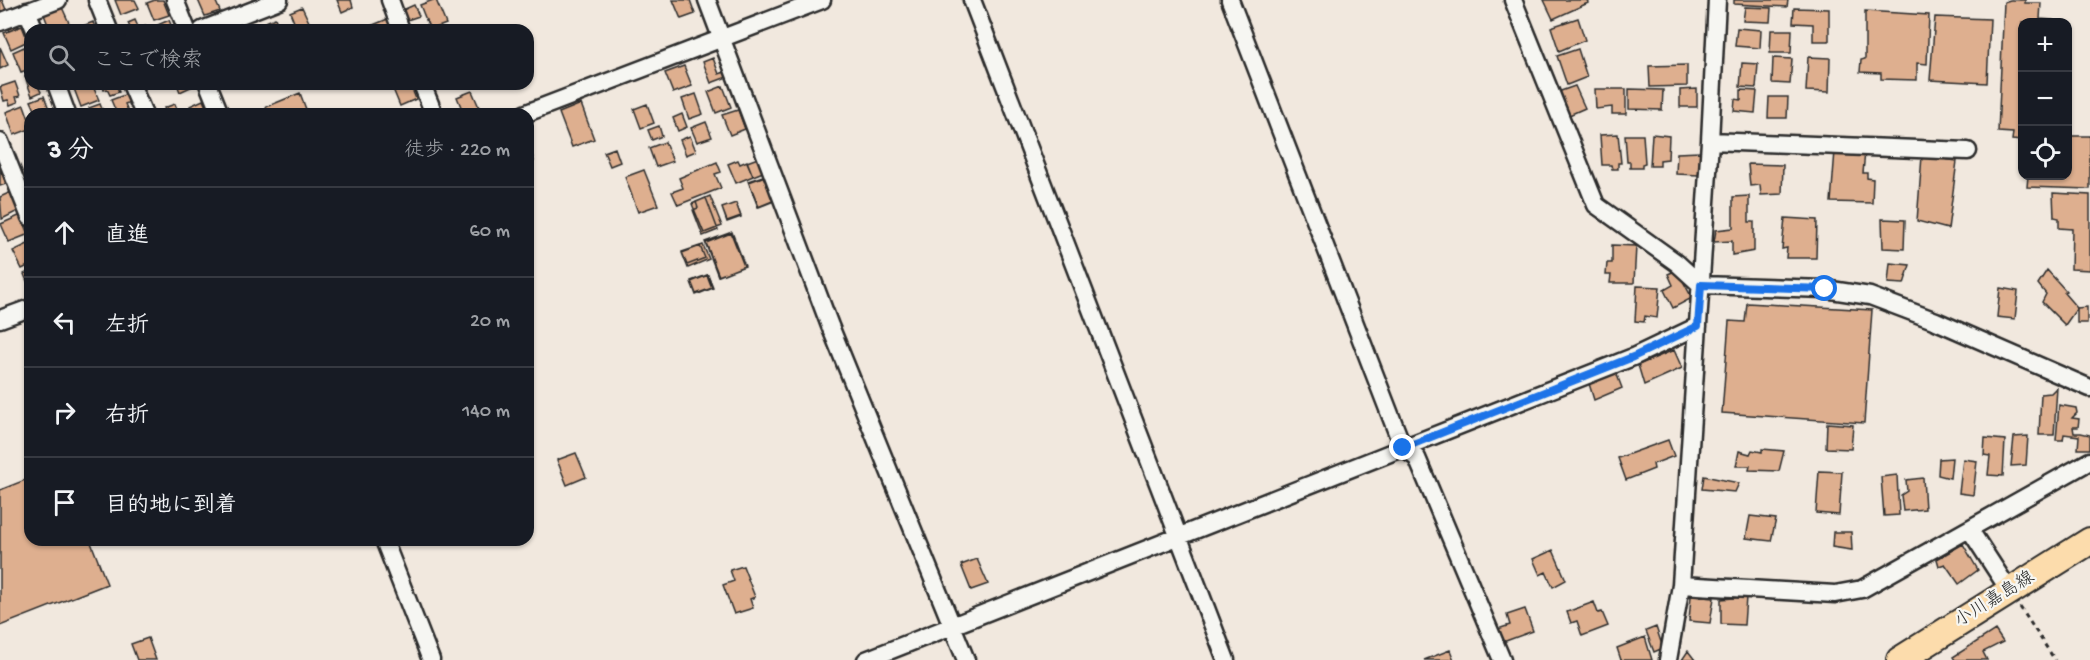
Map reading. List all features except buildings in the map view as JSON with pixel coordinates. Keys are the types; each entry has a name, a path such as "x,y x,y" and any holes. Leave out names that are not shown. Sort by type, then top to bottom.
{"main road":[{"name":"小川嘉島線","path":"1900,660 2090,541"}],"street":[{"path":"0,22 57,0"},
{"path":"97,0 107,24"},
{"path":"175,0 185,24"},
{"path":"217,24 279,0"},
{"path":"390,0 399,24"},
{"path":"707,0 830,326 966,660"},
{"path":"534,110 822,0"},
{"path":"972,0 1226,660"},
{"path":"1230,0 1403,448 1417,458 1502,660"},
{"path":"1513,0 1596,205 1677,263 1701,285 1825,289 1870,296 1936,321 2090,388"},
{"path":"1668,660 1681,585 1717,0"},
{"path":"27,11 32,24"},
{"path":"58,90 65,108"},
{"path":"134,90 141,108"},
{"path":"210,90 218,108"},
{"path":"424,90 432,108"},
{"path":"1710,141 1968,151"},
{"path":"0,142 24,202"},
{"path":"0,319 24,310"},
{"path":"866,660 1633,357 1698,326"},
{"path":"1681,585 1835,594 1863,589 2090,461"},
{"path":"1970,530 2009,590"},
{"path":"386,546 431,660"}],"path":[{"path":"2009,590 2055,660"}],"route":[{"path":"1403,448 1633,357 1698,326 1701,285 1825,289"}]}
